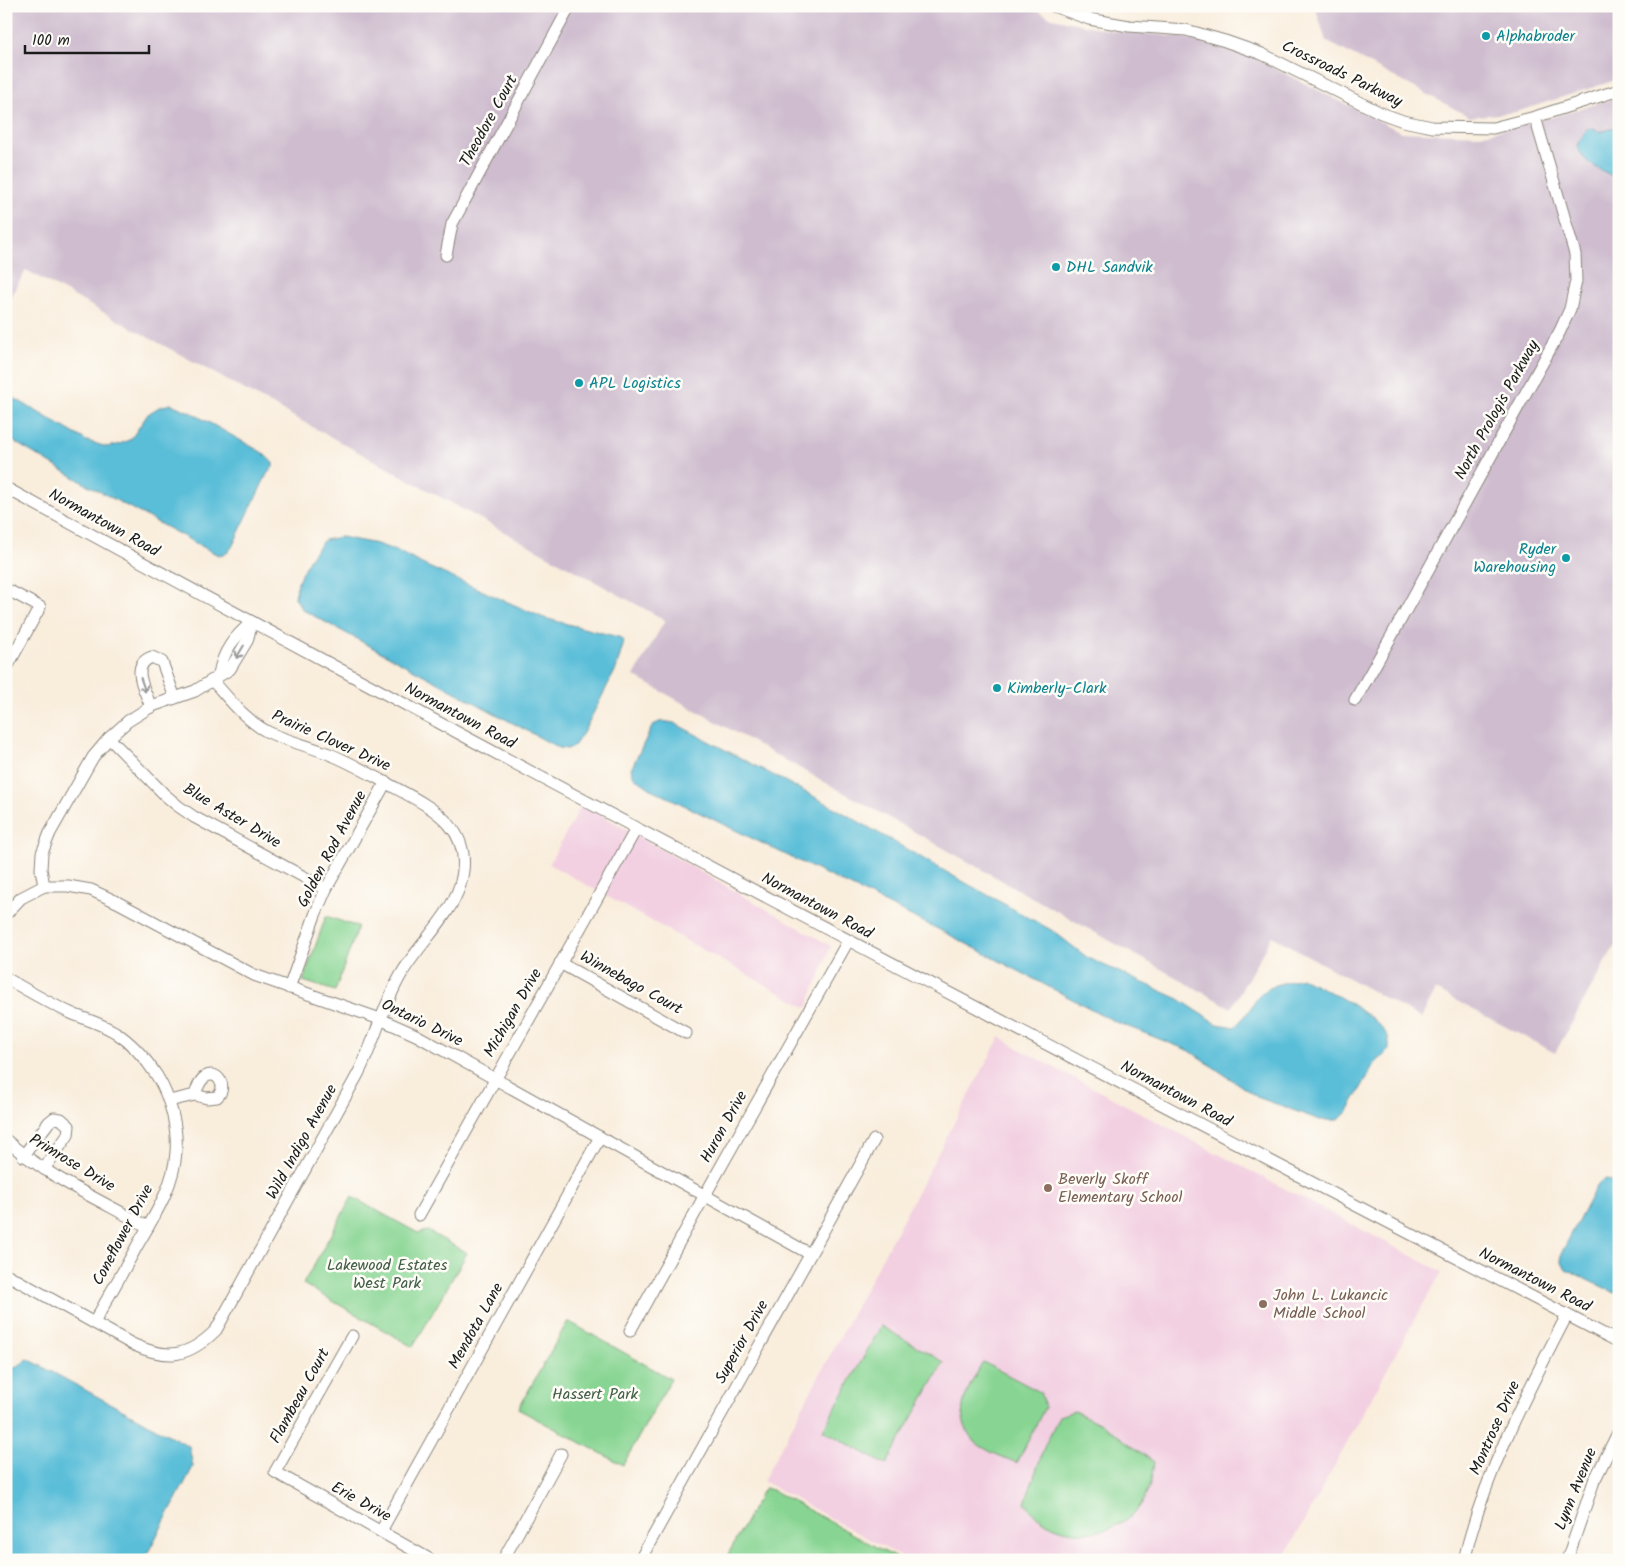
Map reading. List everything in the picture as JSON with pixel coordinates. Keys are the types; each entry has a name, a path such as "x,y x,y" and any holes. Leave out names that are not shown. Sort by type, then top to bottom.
{"street":[{"name":"Theodore Court","path":"446,255 452,224 570,6"},
{"name":"Crossroads Parkway","path":"1053,6 1089,19 1129,26 1186,30 1225,41 1262,54 1380,113 1403,121 1432,127 1492,128 1534,117 1619,90"},
{"name":"North Prologis Parkway","path":"1354,700 1396,629 1560,331 1570,309 1576,281 1575,254 1534,117"},
{"name":"Normantown Road","path":"6,488 848,941 1619,1342"},
{"path":"6,589 40,607 6,670"},
{"path":"44,886 41,869 42,853 50,833 93,757 109,738 128,721 151,707 195,690 230,669 247,641 252,622"},
{"path":"151,707 139,673 141,664 146,659 152,657 162,662 174,698"},
{"name":"Prairie Clover Drive","path":"216,677 240,713 254,723 270,733 331,755 386,782 430,807 454,831 461,845"},
{"name":"Blue Aster Drive","path":"109,738 178,806 194,817 326,889"},
{"name":"Golden Rod Avenue","path":"289,988 326,889 386,782"},
{"name":"Michigan Drive","path":"419,1214 636,828"},
{"name":"Wild Indigo Avenue","path":"6,1274 148,1351 166,1354 184,1352 204,1343 216,1330 358,1074 380,1019 402,972 452,904 460,887 464,871 461,845"},
{"name":"Ontario Drive","path":"6,914 21,898 44,886 68,886 91,890 254,975 380,1019 416,1035 810,1254"},
{"name":"Huron Drive","path":"630,1331 704,1195 848,941"},
{"name":"Winnebago Court","path":"560,963 686,1033"},
{"name":"Coneflower Drive","path":"6,978 54,1005 102,1024 117,1033 136,1049 151,1067 162,1084 169,1101 174,1126 176,1152 172,1174 163,1200 94,1323"},
{"path":"169,1101 195,1095"},
{"path":"24,1156 49,1122 54,1118 61,1119 69,1126 68,1135 44,1169"},
{"name":"Mendota Lane","path":"381,1531 600,1137"},
{"name":"Primrose Drive","path":"6,1140 24,1156 44,1169 148,1227"},
{"name":"Superior Drive","path":"640,1560 874,1140"},
{"name":"Montrose Drive","path":"1464,1560 1479,1505 1506,1437 1567,1315"},
{"name":"Flambeau Court","path":"275,1472 352,1336"},
{"name":"Lynn Avenue","path":"1567,1560 1594,1481 1619,1431"},
{"path":"503,1560 561,1454"},
{"name":"Erie Drive","path":"275,1472 431,1560"}],"shaded area":[{"path":"6,6 1029,6 1052,18 1113,31 1182,37 1252,57 1401,132 1480,135 1549,118 1619,97 1619,938 1555,1053 1436,990 1421,1018 1272,936 1231,1008 634,676 665,620 26,270 6,305"},
{"path":"1315,6 1619,6 1619,79 1516,112 1470,117 1326,41"},
{"path":"582,804 831,946 807,1008 549,864"},
{"path":"1000,1037 1025,1052 1442,1272 1283,1560 907,1560 763,1481"}],"green space":[{"path":"326,916 358,927 335,991 303,981"},
{"name":"Lakewood Estates West Park","path":"352,1197 418,1233 428,1231 467,1253 413,1347 303,1284"},
{"name":"Hassert Park","path":"568,1321 671,1379 623,1465 518,1409"},
{"path":"881,1326 944,1362 886,1465 823,1430"},
{"path":"983,1362 1040,1392 1045,1407 1017,1463 977,1444 967,1430 962,1412 963,1403"},
{"path":"1074,1411 1105,1426 1154,1462 1147,1493 1133,1514 1122,1523 1095,1532 1081,1533 1054,1527 1037,1516 1025,1503 1045,1445 1059,1416"},
{"path":"766,1488 900,1560 725,1560 761,1493"}],"water":[{"path":"1619,126 1619,179 1588,162 1577,145 1587,129 1591,128 1601,131"},
{"path":"6,396 14,398 87,441 107,447 131,439 148,414 159,407 171,404 192,413 263,453 273,463 273,467 267,474 232,547 227,553 218,555 84,483 6,437"},
{"path":"341,537 377,544 399,552 544,618 622,638 624,642 616,669 583,733 574,746 568,749 559,748 303,610 295,598 301,574 313,553 324,540"},
{"path":"662,721 674,723 828,804 1053,931 1088,958 1179,999 1217,1024 1235,1027 1246,1015 1260,994 1275,985 1302,978 1349,1002 1371,1018 1388,1037 1389,1050 1374,1065 1348,1111 1339,1120 1320,1120 1257,1097 1190,1051 1116,1022 944,932 651,789 634,777 631,769 653,725"},
{"path":"1608,1179 1619,1187 1619,1295 1566,1269 1561,1260 1563,1250 1595,1189 1602,1180"},
{"path":"28,1359 189,1446 193,1467 144,1560 6,1560 6,1368 15,1368"}],"place":[{"name":"Alphabroder","path":"1486,36"},
{"name":"DHL Sandvik","path":"1056,267"},
{"name":"APL Logistics","path":"579,383"},
{"name":"Ryder Warehousing","path":"1566,558"},
{"name":"Kimberly-Clark","path":"997,688"},
{"name":"Beverly Skoff Elementary School","path":"1048,1188"},
{"name":"John L. Lukancic Middle School","path":"1263,1304"}]}
